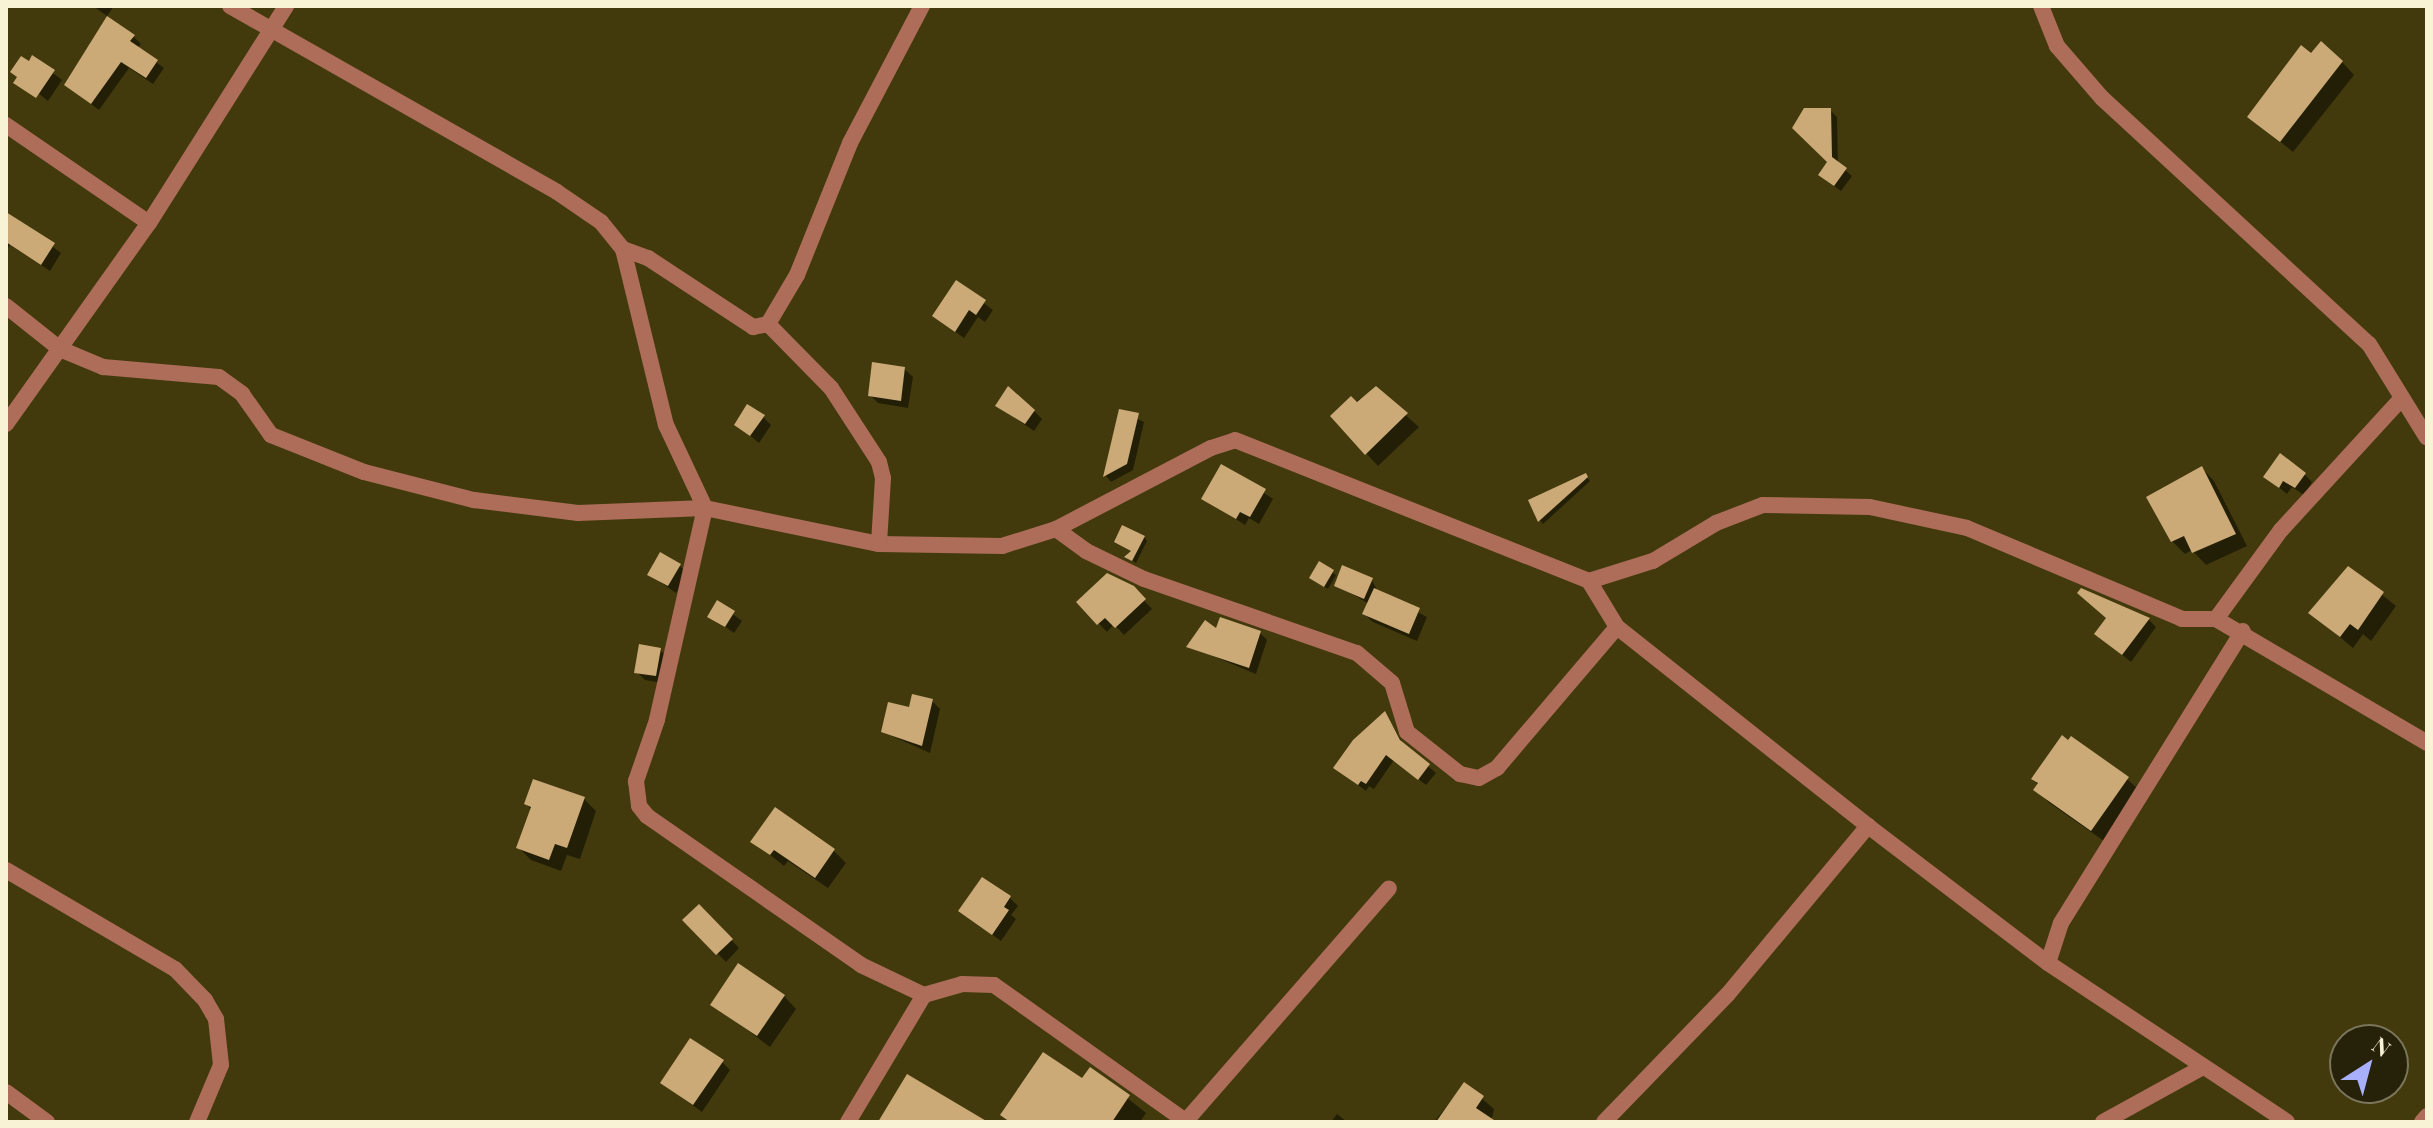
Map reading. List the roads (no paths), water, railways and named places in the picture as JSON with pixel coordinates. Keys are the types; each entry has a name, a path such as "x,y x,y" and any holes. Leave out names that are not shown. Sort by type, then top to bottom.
{"street":[{"path":"230,6 557,192 601,222 623,249 666,425 705,508 657,720 636,781 639,806 861,965 924,995 962,984 994,985 1186,1122 1389,888"},
{"path":"6,424 149,223 286,6"},
{"path":"623,249 648,258 753,327 768,324 797,275 850,143 922,6"},
{"path":"2041,6 2057,46 2102,98 2369,344 2400,400 2427,438"},
{"path":"6,125 149,223"},
{"path":"6,306 60,349 103,367 219,377 242,394 271,435 364,472 474,500 578,513 705,508 879,544 1002,546 1056,529 1235,440 1589,581 1617,627 1868,826 2048,963 2287,1122"},
{"path":"768,324 831,388 879,462 883,478 879,544"},
{"path":"2216,619 2281,530 2400,400"},
{"path":"1589,581 1653,561 1716,523 1763,505 1870,507 1967,528 2182,619 2216,619 2243,631 2427,743"},
{"path":"1056,529 1086,551 1144,579 1357,653 1392,683 1407,732 1460,774 1479,778 1497,768 1617,627"},
{"path":"2048,963 2061,923 2243,631"},
{"path":"1604,1122 1728,994 1868,826"},
{"path":"6,870 175,969 205,1000 216,1019 221,1065 197,1122"},
{"path":"848,1122 924,995"},
{"path":"2103,1122 2203,1067"},
{"path":"6,1092 47,1122"},
{"path":"2422,1122 2427,1116"}]}
